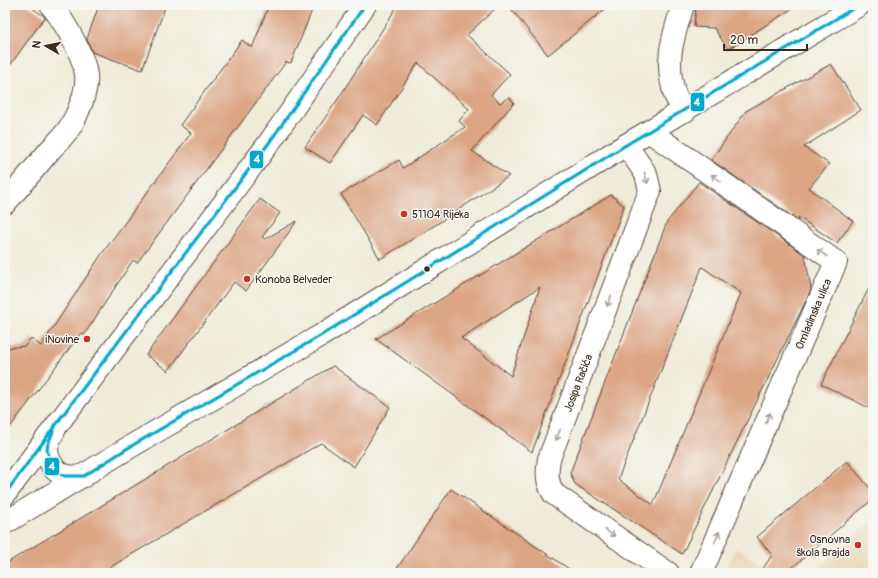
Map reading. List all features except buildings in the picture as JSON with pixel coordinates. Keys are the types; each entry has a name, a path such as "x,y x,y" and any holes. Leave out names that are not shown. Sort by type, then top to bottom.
{"main road":[{"path":"5,204 70,127 82,102 86,87 86,75 82,62 70,34 60,16 51,5"},
{"path":"5,494 56,424 269,143 365,5"},
{"path":"683,5 670,49 670,70 675,96 685,111"},
{"path":"5,523 15,509 84,476 128,448 326,333 626,145 685,111 859,5"},
{"name":"Omladinska ulica","path":"650,132 836,262 701,573"},
{"name":"Josipa Račića","path":"626,145 646,174 650,191 549,459 547,479 549,487 554,494 668,573"},
{"path":"56,424 47,450 52,467 58,473 65,476 84,476"}],"shaded area":[{"name":"Osnovna škola Brajda","path":"873,518 873,573 813,573"},
{"name":"Osnovna škola Brajda","path":"736,548 776,573 724,573"}],"transit line":[{"name":"4","path":"365,5 269,143 56,424 47,450 52,467 58,473 65,476 84,476 128,448 320,336 626,145 859,5"},
{"name":"4","path":"5,494 60,419"}],"place":[{"name":"51104 Rijeka","path":"404,214"},
{"name":"Konoba Belveder","path":"247,279"},
{"name":"iNovine","path":"87,339"},
{"name":"Osnovna škola Brajda","path":"858,545"}]}
